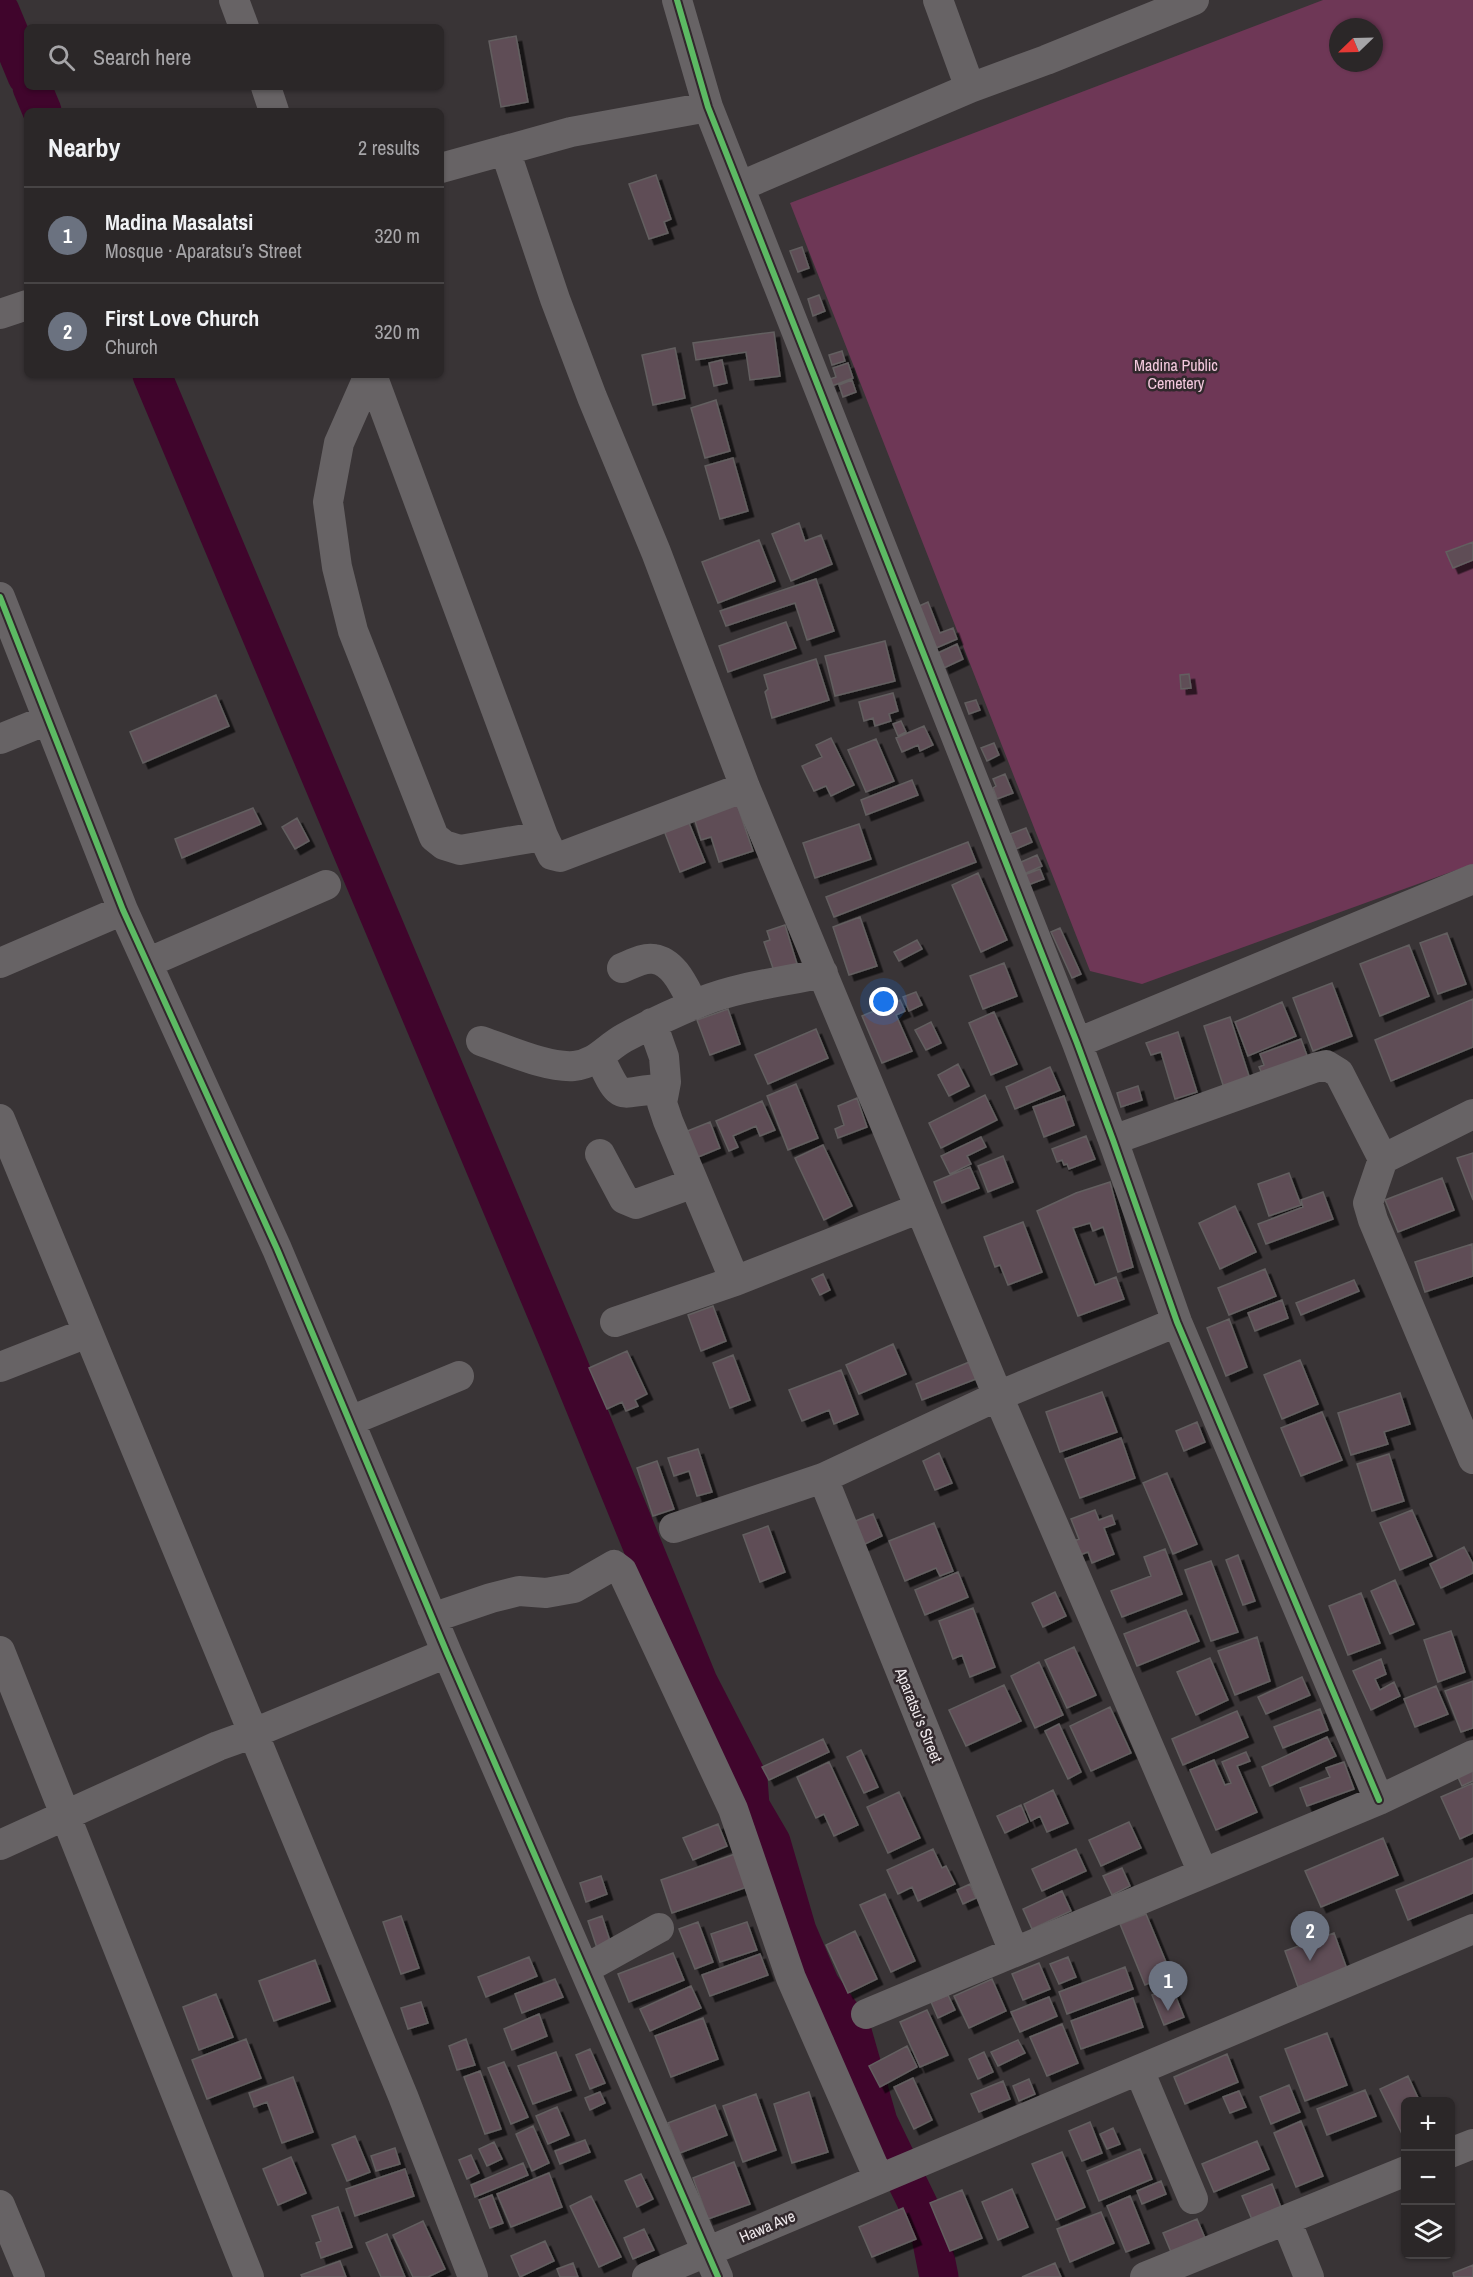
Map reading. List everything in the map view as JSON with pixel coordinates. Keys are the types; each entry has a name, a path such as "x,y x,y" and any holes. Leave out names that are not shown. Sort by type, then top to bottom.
{"street":[{"path":"234,0 243,24"},
{"path":"677,0 708,107 1077,1043 1177,1322 1379,1800"},
{"path":"938,0 970,88"},
{"path":"741,186 970,88 1194,0"},
{"path":"267,90 273,108"},
{"path":"444,167 571,132 708,107"},
{"path":"506,150 555,299 592,397 656,552 745,787 998,1396 1203,1873"},
{"path":"0,314 24,305"},
{"path":"369,378 339,443 328,502 337,567 353,631 434,837 444,845 460,850 543,836"},
{"path":"371,378 552,855 560,857 745,787"},
{"path":"0,597 123,910 277,1249 447,1653 713,2264"},
{"path":"0,740 47,720"},
{"path":"1077,1043 1473,879"},
{"path":"147,963 326,885"},
{"path":"0,963 123,910"},
{"path":"622,968 644,960 660,961 677,976 694,1005"},
{"path":"481,1041 552,1064 572,1066 587,1064 600,1058 620,1041 652,1023 694,1005 742,989 822,973"},
{"path":"652,1023 664,1057 666,1082 662,1103 735,1281"},
{"path":"600,1058 613,1085 619,1092 629,1094 664,1089"},
{"path":"1113,1140 1326,1065 1339,1073 1383,1159"},
{"path":"1473,1114 1383,1159 1368,1203 1373,1220 1473,1459"},
{"path":"0,1119 403,2096 473,2277"},
{"path":"600,1154 624,1199 631,1203 636,1204 694,1183"},
{"path":"615,1322 735,1281 921,1208"},
{"path":"674,1528 823,1478 998,1396 1177,1322"},
{"path":"0,1367 87,1332"},
{"path":"350,1421 459,1376"},
{"name":"Aparatsu’s Street","path":"823,1478 1014,1952"},
{"path":"432,1618 519,1591 546,1593 574,1588 614,1565 622,1571 733,1809 791,1978 892,2174"},
{"path":"0,1651 249,2277"},
{"path":"0,1845 218,1746 447,1653"},
{"path":"866,2014 1379,1800 1473,1755"},
{"path":"585,1969 659,1928"},
{"name":"Hawa Ave","path":"647,2277 713,2264 892,2174 1473,1929"},
{"path":"1139,2070 1193,2199"},
{"path":"1455,2151 1473,2144"},
{"path":"1145,2277 1401,2173"},
{"path":"0,2205 30,2277"},
{"path":"1286,2220 1309,2277"}],"green space":[{"name":"Madina Public Cemetery","path":"1323,0 1473,0 1473,864 1142,984 1090,971 790,203"}],"building":[{"path":"516,36 528,102 501,107 489,41"},
{"path":"656,175 671,219 664,222 668,233 649,239 629,184"},
{"path":"802,247 809,268 798,272 790,251"},
{"path":"819,295 825,311 813,316 808,299"},
{"path":"774,332 780,376 750,380 746,352 696,360 693,343"},
{"path":"675,348 685,398 653,405 642,355"},
{"path":"842,351 845,361 832,365 829,355"},
{"path":"722,360 727,383 714,386 709,363"},
{"path":"848,363 853,378 832,386 830,379 836,377 833,368"},
{"path":"852,380 856,392 843,397 839,385"},
{"path":"716,400 730,451 705,458 691,408"},
{"path":"733,458 748,511 720,519 705,466"},
{"path":"799,523 805,541 821,535 832,564 791,581 772,534"},
{"path":"759,540 775,581 718,603 702,562"},
{"path":"1473,542 1473,560 1453,568 1446,552"},
{"path":"816,579 834,631 807,640 795,603 726,626 720,611"},
{"path":"928,602 940,633 953,628 957,639 934,649 917,607"},
{"path":"786,622 796,648 728,672 719,646"},
{"path":"885,641 895,681 835,696 825,656"},
{"path":"957,644 963,659 944,668 938,653"},
{"path":"816,659 829,700 772,718 765,692 768,689 764,675"},
{"path":"1189,674 1191,688 1181,689 1180,675"},
{"path":"893,693 898,711 889,714 891,721 875,726 873,718 864,721 859,702"},
{"path":"216,695 229,726 143,763 130,732"},
{"path":"976,700 980,710 969,714 965,703"},
{"path":"901,721 906,732 898,736 893,724"},
{"path":"924,726 933,745 920,751 918,745 902,752 896,738"},
{"path":"831,738 854,785 831,796 826,786 814,791 802,766 822,757 816,745"},
{"path":"876,739 894,781 866,792 848,750"},
{"path":"994,743 999,755 987,761 981,748"},
{"path":"1005,774 1013,793 997,799 993,779"},
{"path":"912,780 918,795 866,815 861,800"},
{"path":"737,804 753,851 719,862 711,837 701,840 694,818"},
{"path":"253,808 261,824 182,858 175,839"},
{"path":"297,818 309,841 295,849 282,827"},
{"path":"687,818 705,862 680,872 663,828"},
{"path":"859,824 871,859 815,878 803,843"},
{"path":"1026,828 1032,842 1016,849 1010,834"},
{"path":"968,842 976,862 834,917 826,897"},
{"path":"1037,855 1042,866 1024,874 1019,863"},
{"path":"1040,869 1044,879 1028,885 1024,875"},
{"path":"978,873 1007,940 981,952 952,885"},
{"path":"860,917 877,966 849,975 833,927"},
{"path":"785,925 798,967 775,974 764,942 770,940 767,931"},
{"path":"1060,928 1081,974 1072,978 1051,932"},
{"path":"1447,933 1466,984 1438,994 1420,943"},
{"path":"917,940 922,949 899,961 894,952"},
{"path":"1409,945 1429,996 1380,1016 1360,964"},
{"path":"1004,963 1017,996 983,1009 970,976"},
{"path":"1332,983 1352,1036 1313,1051 1293,998"},
{"path":"916,992 922,1005 909,1011 903,997"},
{"path":"1473,999 1473,1047 1391,1081 1375,1040"},
{"path":"900,1000 905,1011 896,1015 912,1051 882,1063 862,1016"},
{"path":"1282,1002 1296,1036 1248,1056 1235,1022"},
{"path":"728,1009 740,1044 710,1055 697,1020"},
{"path":"994,1012 1017,1064 991,1075 969,1023"},
{"path":"1230,1017 1250,1079 1224,1088 1204,1026"},
{"path":"931,1022 941,1043 926,1050 915,1030"},
{"path":"816,1029 828,1058 768,1084 755,1055"},
{"path":"1178,1032 1197,1092 1175,1099 1161,1052 1151,1055 1146,1043"},
{"path":"1301,1039 1309,1061 1264,1078 1259,1067 1264,1065 1260,1054"},
{"path":"958,1064 969,1086 949,1096 938,1075"},
{"path":"1050,1067 1060,1090 1015,1109 1006,1087"},
{"path":"796,1084 818,1138 788,1150 767,1096"},
{"path":"1138,1086 1142,1100 1121,1107 1117,1093"},
{"path":"985,1095 997,1120 941,1148 929,1123"},
{"path":"1064,1096 1074,1125 1044,1137 1033,1107"},
{"path":"857,1098 867,1127 838,1138 835,1129 844,1125 838,1106"},
{"path":"762,1101 775,1130 760,1136 756,1126 733,1136 738,1147 729,1151 716,1121"},
{"path":"710,1122 720,1148 691,1160 680,1134"},
{"path":"1086,1136 1095,1159 1069,1169 1062,1160 1057,1162 1052,1149"},
{"path":"981,1137 986,1147 967,1156 971,1164 950,1174 941,1156"},
{"path":"823,1145 852,1206 824,1220 795,1158"},
{"path":"1473,1153 1473,1200 1457,1158"},
{"path":"1003,1156 1013,1182 988,1192 978,1166"},
{"path":"970,1167 979,1188 942,1203 934,1182"},
{"path":"1289,1173 1301,1205 1269,1216 1258,1184"},
{"path":"1442,1178 1454,1210 1398,1232 1385,1200"},
{"path":"1110,1182 1133,1267 1118,1272 1103,1227 1093,1231 1090,1223 1073,1228 1095,1285 1116,1277 1124,1299 1078,1316 1037,1211 1076,1193"},
{"path":"1323,1192 1333,1219 1266,1244 1258,1224 1303,1207 1301,1200"},
{"path":"1235,1206 1256,1252 1220,1269 1199,1223"},
{"path":"1023,1222 1042,1272 1008,1285 1000,1265 995,1267 984,1237"},
{"path":"1472,1244 1473,1276 1425,1292 1415,1262"},
{"path":"1265,1269 1276,1296 1229,1315 1218,1288"},
{"path":"823,1274 830,1290 820,1295 812,1279"},
{"path":"1354,1280 1359,1291 1301,1315 1296,1303"},
{"path":"1282,1300 1288,1318 1255,1331 1248,1313"},
{"path":"713,1306 726,1341 701,1351 688,1315"},
{"path":"1229,1319 1247,1367 1226,1376 1207,1328"},
{"path":"893,1344 906,1374 859,1394 846,1365"},
{"path":"627,1351 647,1394 635,1400 638,1406 626,1411 622,1402 607,1409 589,1368"},
{"path":"733,1355 750,1400 730,1408 713,1363"},
{"path":"974,1360 981,1377 922,1400 916,1384"},
{"path":"1300,1360 1318,1404 1282,1419 1264,1375"},
{"path":"841,1370 858,1414 834,1424 829,1410 802,1421 789,1390"},
{"path":"1102,1392 1117,1432 1060,1452 1046,1412"},
{"path":"1400,1393 1410,1424 1384,1432 1388,1444 1351,1455 1338,1413"},
{"path":"1322,1412 1342,1460 1301,1476 1281,1428"},
{"path":"1197,1422 1205,1442 1184,1451 1176,1431"},
{"path":"1121,1438 1135,1478 1080,1498 1065,1459"},
{"path":"698,1449 712,1492 697,1496 689,1471 674,1476 668,1458"},
{"path":"939,1453 952,1483 935,1490 923,1461"},
{"path":"1389,1454 1404,1501 1372,1511 1357,1464"},
{"path":"657,1461 674,1509 653,1516 637,1468"},
{"path":"1167,1473 1197,1544 1173,1554 1143,1483"},
{"path":"1095,1510 1099,1520 1112,1515 1115,1524 1104,1528 1114,1554 1092,1563 1088,1552 1080,1555 1074,1541 1079,1539 1071,1519"},
{"path":"1412,1510 1432,1556 1400,1570 1380,1523"},
{"path":"873,1514 882,1536 863,1545 853,1522"},
{"path":"934,1523 953,1571 940,1576 936,1568 905,1581 889,1541"},
{"path":"768,1526 785,1572 760,1582 743,1535"},
{"path":"1464,1547 1473,1564 1473,1573 1441,1588 1430,1564"},
{"path":"1165,1549 1182,1594 1122,1617 1111,1591 1151,1576 1144,1557"},
{"path":"1238,1555 1255,1601 1243,1605 1226,1560"},
{"path":"1211,1561 1238,1632 1211,1641 1185,1570"},
{"path":"958,1572 968,1597 925,1615 915,1590"},
{"path":"1395,1580 1414,1624 1390,1634 1371,1591"},
{"path":"1055,1592 1066,1616 1043,1627 1032,1603"},
{"path":"1361,1593 1380,1643 1348,1655 1329,1606"},
{"path":"973,1608 995,1667 970,1677 962,1655 953,1659 939,1621"},
{"path":"1186,1610 1199,1641 1137,1666 1124,1634"},
{"path":"1451,1631 1465,1672 1438,1682 1424,1640"},
{"path":"1257,1637 1270,1681 1235,1695 1218,1651"},
{"path":"1074,1647 1096,1695 1067,1708 1045,1660"},
{"path":"1210,1658 1228,1700 1196,1715 1177,1672"},
{"path":"1381,1659 1386,1674 1375,1679 1380,1690 1394,1682 1400,1696 1371,1710 1353,1671"},
{"path":"1039,1662 1063,1715 1035,1728 1011,1676"},
{"path":"1302,1677 1310,1695 1266,1714 1258,1697"},
{"path":"1473,1681 1473,1728 1461,1732 1445,1691"},
{"path":"1004,1685 1021,1721 966,1746 949,1710"},
{"path":"1436,1686 1448,1714 1415,1727 1404,1699"},
{"path":"1110,1707 1131,1753 1091,1771 1070,1726"},
{"path":"1320,1709 1328,1730 1283,1748 1274,1727"},
{"path":"1237,1711 1248,1737 1183,1765 1172,1739"},
{"path":"1059,1724 1081,1772 1068,1779 1045,1731"},
{"path":"1327,1737 1336,1756 1270,1786 1262,1767"},
{"path":"823,1739 829,1752 769,1780 762,1767"},
{"path":"861,1750 878,1787 864,1793 847,1757"},
{"path":"1246,1752 1250,1761 1237,1766 1257,1812 1216,1830 1190,1770 1214,1760 1225,1785 1231,1783 1222,1762"},
{"path":"829,1762 858,1825 834,1836 824,1814 816,1818 797,1777"},
{"path":"1344,1762 1354,1789 1307,1806 1300,1788 1330,1777 1326,1768"},
{"path":"1473,1765 1473,1781 1462,1786 1456,1773"},
{"path":"1473,1783 1473,1833 1460,1839 1441,1797"},
{"path":"1053,1790 1068,1823 1047,1832 1040,1816 1031,1821 1024,1804"},
{"path":"899,1792 920,1838 888,1853 867,1807"},
{"path":"1021,1805 1028,1822 1005,1833 997,1816"},
{"path":"1129,1822 1141,1848 1101,1866 1089,1840"},
{"path":"718,1824 727,1846 693,1860 683,1838"},
{"path":"1383,1838 1398,1875 1321,1907 1305,1871"},
{"path":"933,1849 942,1868 946,1866 955,1884 918,1901 912,1887 898,1894 887,1870"},
{"path":"1076,1849 1086,1871 1042,1891 1032,1869"},
{"path":"735,1854 747,1887 672,1913 661,1880"},
{"path":"1473,1858 1473,1893 1408,1920 1396,1890"},
{"path":"1122,1868 1130,1886 1112,1895 1103,1876"},
{"path":"601,1876 607,1894 586,1902 580,1883"},
{"path":"970,1884 976,1898 963,1904 957,1890"},
{"path":"1062,1891 1071,1911 1032,1929 1023,1909"},
{"path":"885,1894 915,1961 891,1972 860,1905"},
{"path":"1146,1914 1171,1974 1145,1985 1120,1924"},
{"path":"401,1916 419,1968 401,1974 383,1922"},
{"path":"602,1916 611,1944 597,1948 588,1921"},
{"path":"698,1922 713,1962 695,1969 679,1929"},
{"path":"747,1922 757,1950 720,1962 711,1934"},
{"path":"855,1931 877,1979 848,1993 826,1945"},
{"path":"1334,1933 1347,1969 1298,1987 1285,1951"},
{"path":"673,1953 684,1980 629,2002 618,1974"},
{"path":"760,1954 768,1975 710,1996 702,1975"},
{"path":"529,1957 537,1976 486,1997 478,1977"},
{"path":"1068,1957 1076,1977 1059,1984 1050,1964"},
{"path":"315,1960 330,2001 274,2021 259,1981"},
{"path":"1039,1963 1050,1989 1023,2000 1012,1974"},
{"path":"1125,1967 1133,1989 1067,2014 1059,1992"},
{"path":"555,1979 563,1997 522,2013 515,1994"},
{"path":"992,1979 1006,2011 969,2028 954,1996"},
{"path":"691,1986 701,2008 650,2031 640,2009"},
{"path":"1172,1987 1184,2017 1164,2025 1152,1995"},
{"path":"216,1994 233,2037 199,2050 183,2007"},
{"path":"948,1995 955,2010 938,2018 931,2002"},
{"path":"1049,1997 1057,2016 1020,2032 1011,2012"},
{"path":"1133,1998 1143,2027 1081,2049 1071,2021"},
{"path":"421,2002 428,2023 408,2029 401,2008"},
{"path":"927,2010 948,2055 920,2067 900,2022"},
{"path":"539,2014 547,2036 512,2050 504,2029"},
{"path":"703,2018 718,2059 671,2077 655,2036"},
{"path":"1062,2024 1078,2063 1047,2076 1030,2037"},
{"path":"1327,2033 1347,2085 1305,2101 1285,2049"},
{"path":"246,2039 261,2078 207,2099 192,2060"},
{"path":"466,2039 475,2065 457,2070 449,2046"},
{"path":"1018,2040 1025,2053 998,2066 991,2052"},
{"path":"907,2046 917,2067 880,2087 869,2066"},
{"path":"590,2049 605,2083 590,2089 576,2055"},
{"path":"556,2052 571,2090 533,2104 518,2066"},
{"path":"984,2052 993,2072 978,2079 969,2059"},
{"path":"1227,2054 1238,2082 1185,2104 1174,2077"},
{"path":"504,2062 528,2117 511,2124 488,2068"},
{"path":"480,2071 501,2129 485,2134 464,2077"},
{"path":"1408,2076 1418,2097 1401,2097 1401,2132 1380,2089"},
{"path":"293,2077 313,2132 282,2143 267,2102 254,2107 249,2093"},
{"path":"913,2078 932,2120 914,2129 894,2087"},
{"path":"1029,2079 1035,2094 1019,2101 1013,2086"},
{"path":"1003,2081 1010,2099 979,2112 971,2094"},
{"path":"1289,2085 1300,2112 1271,2124 1260,2097"},
{"path":"1365,2090 1376,2116 1327,2135 1317,2109"},
{"path":"1239,2091 1246,2107 1230,2113 1223,2097"},
{"path":"600,2092 605,2103 590,2110 585,2098"},
{"path":"809,2092 828,2152 792,2163 774,2104"},
{"path":"756,2094 776,2150 743,2162 723,2106"},
{"path":"715,2105 727,2135 680,2153 668,2123"},
{"path":"557,2107 569,2135 548,2144 536,2116"},
{"path":"1301,2121 1323,2176 1296,2187 1274,2133"},
{"path":"1090,2122 1102,2153 1082,2161 1069,2131"},
{"path":"533,2126 549,2163 532,2171 516,2134"},
{"path":"1113,2128 1120,2144 1107,2149 1100,2134"},
{"path":"355,2136 370,2172 347,2181 332,2145"},
{"path":"585,2140 590,2152 560,2164 555,2151"},
{"path":"1257,2141 1269,2169 1214,2192 1202,2164"},
{"path":"494,2142 502,2159 487,2166 479,2149"},
{"path":"395,2148 400,2164 376,2171 371,2156"},
{"path":"1140,2149 1152,2179 1099,2201 1087,2171"},
{"path":"1062,2152 1085,2207 1056,2220 1032,2164"},
{"path":"471,2155 479,2173 467,2179 459,2160"},
{"path":"291,2157 306,2193 278,2205 263,2169"},
{"path":"734,2162 750,2204 708,2219 693,2178"},
{"path":"523,2163 528,2175 475,2197 471,2185"},
{"path":"405,2169 414,2196 355,2216 346,2189"},
{"path":"549,2173 562,2207 511,2227 497,2194"},
{"path":"641,2174 653,2199 637,2207 625,2181"},
{"path":"1161,2181 1166,2194 1142,2204 1137,2191"},
{"path":"1272,2184 1282,2210 1253,2222 1242,2196"},
{"path":"1012,2189 1028,2227 998,2240 982,2202"},
{"path":"962,2190 982,2238 950,2251 930,2203"},
{"path":"492,2195 503,2223 490,2228 479,2200"},
{"path":"591,2196 621,2257 599,2267 570,2206"},
{"path":"1130,2196 1149,2243 1126,2252 1107,2206"},
{"path":"338,2207 352,2247 321,2258 316,2243 321,2241 312,2216"},
{"path":"903,2208 916,2239 872,2257 859,2227"},
{"path":"1101,2212 1114,2243 1070,2262 1057,2229"},
{"path":"1197,2219 1208,2245 1174,2259 1163,2233"},
{"path":"423,2221 445,2269 428,2277 413,2277 393,2235"},
{"path":"644,2229 654,2250 633,2259 624,2238"},
{"path":"387,2234 405,2277 381,2277 366,2243"},
{"path":"545,2241 554,2261 520,2277 511,2256"},
{"path":"340,2261 346,2277 302,2277 301,2275"},
{"path":"573,2263 578,2277 560,2277 557,2269"},
{"path":"1055,2263 1061,2277 1022,2277"},
{"path":"1473,2265 1473,2277 1454,2277 1453,2273"}],"waterway":[{"path":"0,11 24,69"},
{"path":"33,90 41,108"},
{"path":"153,378 561,1347 698,1682 748,1779 750,1806 771,1842 797,1931 820,1985 851,2028 878,2122 929,2227 939,2277"}],"cycle path":[{"path":"677,0 708,107 1077,1043 1177,1322 1379,1800"},
{"path":"0,597 123,910 277,1249 447,1653 718,2277"}],"place":[{"name":"First Love Church","path":"1310,1961"},
{"name":"Madina Masalatsi","path":"1168,2011"}]}
